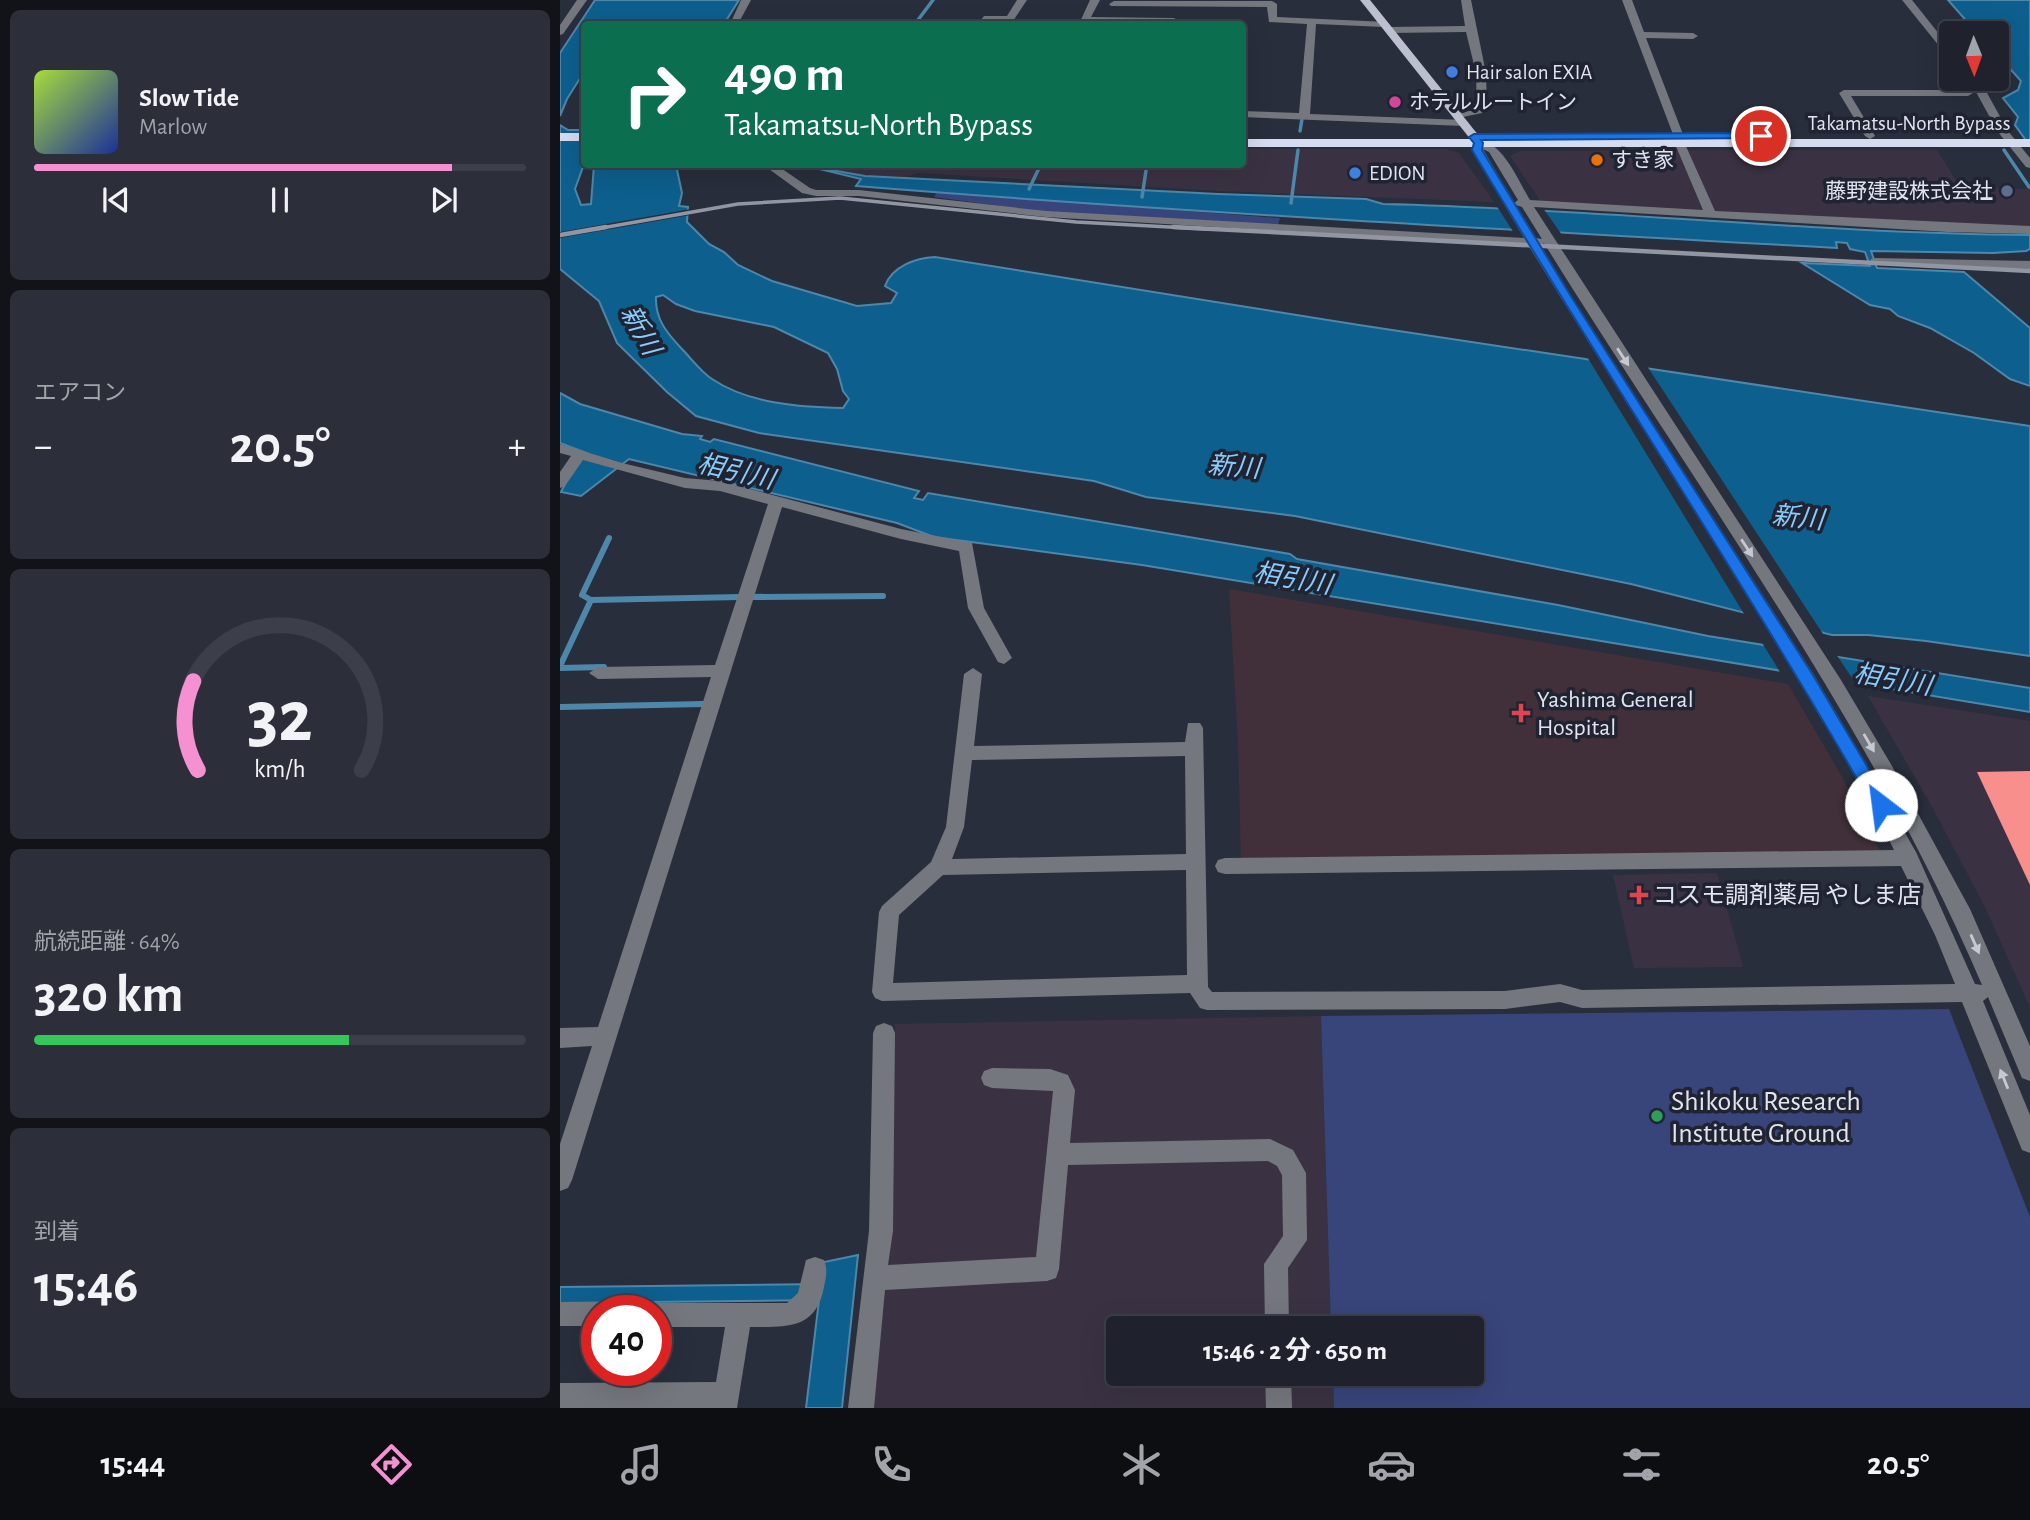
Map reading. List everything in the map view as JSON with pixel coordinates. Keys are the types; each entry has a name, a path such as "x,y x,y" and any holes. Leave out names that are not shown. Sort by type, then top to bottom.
{"highway":[{"name":"Takamatsu-North Bypass","path":"1680,141 1870,136 1912,139"},
{"path":"560,137 581,137"},
{"name":"Takamatsu-North Bypass","path":"1246,137 1680,141 2020,140"},
{"name":"Takamatsu-North Bypass","path":"1246,143 1476,140"},
{"path":"560,144 581,144"}],"main road":[{"path":"1366,0 1476,140"}],"street":[{"path":"560,32 582,0"},
{"path":"736,21 746,0"},
{"path":"1009,21 1022,0"},
{"path":"1084,21 1095,0"},
{"path":"1246,114 1461,119 1482,112 1481,73 1466,0"},
{"path":"1627,0 1711,215"},
{"path":"1898,0 1919,16"},
{"path":"1907,0 1939,40"},
{"path":"1174,21 1177,2"},
{"path":"1114,4 1272,4 1272,20 1470,29"},
{"path":"985,21 987,18 1003,21"},
{"path":"1304,117 1311,21"},
{"path":"1934,34 1929,38 1939,51"},
{"path":"1640,35 1693,36"},
{"path":"1870,136 1844,93 1968,93 1967,91"},
{"path":"1981,91 2020,140 2030,165"},
{"path":"1476,140 1477,150 1510,204 1586,300 1835,684 1960,909 2030,1071"},
{"path":"1476,140 1493,150 1527,205 1566,298 1808,679 1909,858 1969,993 2030,1142"},
{"path":"773,168 806,191 816,193 859,193 1059,215 1539,238"},
{"path":"1510,204 2030,230"},
{"path":"1875,262 2030,265"},
{"path":"560,448 618,467 685,483 720,486 901,534 966,547 976,608 1004,658"},
{"path":"560,483 582,455"},
{"path":"560,1180 567,1137 606,1036 776,500"},
{"path":"598,673 633,678 720,671"},
{"path":"974,674 955,827 939,867 889,912 882,992 1198,984"},
{"path":"964,753 1194,739 1198,989 1207,1001 1505,1000 1560,993 1583,999 1996,993"},
{"path":"1226,866 1909,858"},
{"path":"939,867 1196,862"},
{"path":"861,1408 881,1231 884,1033"},
{"path":"560,1038 606,1036"},
{"path":"874,1278 1046,1269 1064,1090 1060,1082 1050,1079 992,1078"},
{"path":"1059,1154 1269,1150 1285,1158 1294,1173 1295,1240 1276,1264 1277,1316"},
{"path":"672,1314 787,1315 800,1311 808,1303 815,1269"},
{"path":"560,1314 581,1314"},
{"path":"560,1396 725,1401 740,1315"},
{"path":"1278,1386 1279,1408"}],"shaded area":[{"path":"1246,149 1446,149 1459,153 1494,202 1220,191 917,173 907,177 865,176 826,168 1246,168"},
{"path":"1680,150 1707,213 1542,203 1510,156 1520,151"},
{"path":"1685,150 1937,150 1960,187 2030,189 2030,228 1713,214"},
{"path":"937,192 1280,218 1278,225 1046,212 934,197"},
{"name":"Yashima General Hospital","path":"1229,589 1788,684 1841,775 1880,851 1241,860 1238,742"},
{"path":"1868,696 2030,721 2030,1007 1984,905 1930,803"},
{"path":"1717,873 1743,967 1634,968 1613,875"},
{"name":"Shikoku Research Institute Ground","path":"1949,1009 2030,1217 2030,1408 1334,1408 1333,1386 1484,1386 1484,1316 1331,1316 1321,1016"},
{"path":"1321,1016 1331,1316 1106,1316 1106,1386 1333,1386 1334,1408 873,1408 882,1302 891,1243 895,1024"}],"water":[{"path":"595,0 739,0 726,21 581,21"},
{"path":"1948,0 2030,0 2030,146 2015,125 2018,117 2003,98 2018,90 2021,81 2009,68 2009,21 1966,21"},
{"path":"581,21 581,77 560,116 560,53"},
{"name":"新川","path":"560,125 568,130 581,130 583,168 575,189 581,205 591,204 594,168 677,168 682,193 679,206 688,207 687,222 709,244 724,252 738,265 772,281 857,306 891,303 897,293 885,286 893,273 913,261 935,257 1359,325 2030,426 2030,656 1926,641 1868,635 1832,635 1631,584 1295,516 1146,497 1094,481 759,433 696,416 617,343 599,301 560,269","holes":["663,295 676,304 695,311 774,327 828,353 837,369 843,391 849,399 843,408 810,407 758,399 726,387 704,373 667,331 658,312 656,297"]},
{"path":"815,168 865,176 1366,199 1383,204 1868,230 2030,235 2030,249 2026,251 1871,251 1877,268 1964,272 2030,328 2030,386 2010,379 1974,353 1930,328 1898,316 1890,309 1870,305 1802,263 1870,266 1865,252 1850,249 1847,243 1836,242 1837,248 1346,220 856,186 861,179"},
{"name":"相引川","path":"560,393 580,404 682,434 702,436 700,439 710,442 714,439 919,491 914,498 923,500 928,493 1290,554 1297,559 1558,605 1708,636 2030,688 2030,712 1142,565 934,537 897,523 629,459 581,496 561,492 575,464 587,453 560,443"},
{"path":"858,1255 842,1408 806,1408 819,1300 672,1302 672,1295 581,1295 581,1303 560,1303 560,1287 821,1284 824,1262"}],"pier":[{"path":"1496,205 1543,208 1562,235 1514,233"},
{"path":"691,209 691,215 560,238 560,232"},
{"path":"1586,355 1645,363 1825,637 1746,617"},
{"path":"1761,641 1836,654 1858,687 1780,672"}],"building":[{"path":"2030,771 2030,885 1977,772"}],"waterway":[{"path":"917,21 933,0"},
{"path":"1300,131 1302,119"},
{"path":"1291,203 1298,150"},
{"path":"2004,150 2029,187"},
{"path":"1029,189 1039,168"},
{"path":"1142,197 1146,168"},
{"path":"591,600 582,595 609,538"},
{"path":"747,597 883,596"},
{"path":"591,600 740,597"},
{"path":"560,666 591,600"},
{"path":"560,668 604,667"},
{"path":"560,707 703,704"}],"railway":[{"path":"596,229 738,204 840,198 1076,222 1207,229"},
{"path":"560,235 606,227"},
{"path":"1173,227 2030,271"}],"place":[{"name":"Hair salon EXIA","path":"1452,72"},
{"name":"ホテルルートイン","path":"1395,102"},
{"name":"すき家","path":"1597,160"},
{"name":"EDION","path":"1355,173"},
{"name":"藤野建設株式会社","path":"2007,191"},
{"name":"Yashima General Hospital","path":"1521,713"},
{"name":"コスモ調剤薬局 やしま店","path":"1639,895"},
{"name":"Shikoku Research Institute Ground","path":"1657,1116"}],"route":[{"path":"1761,136 1474,137 1479,143 1477,150 1566,298 1808,679 1881,805"}]}
